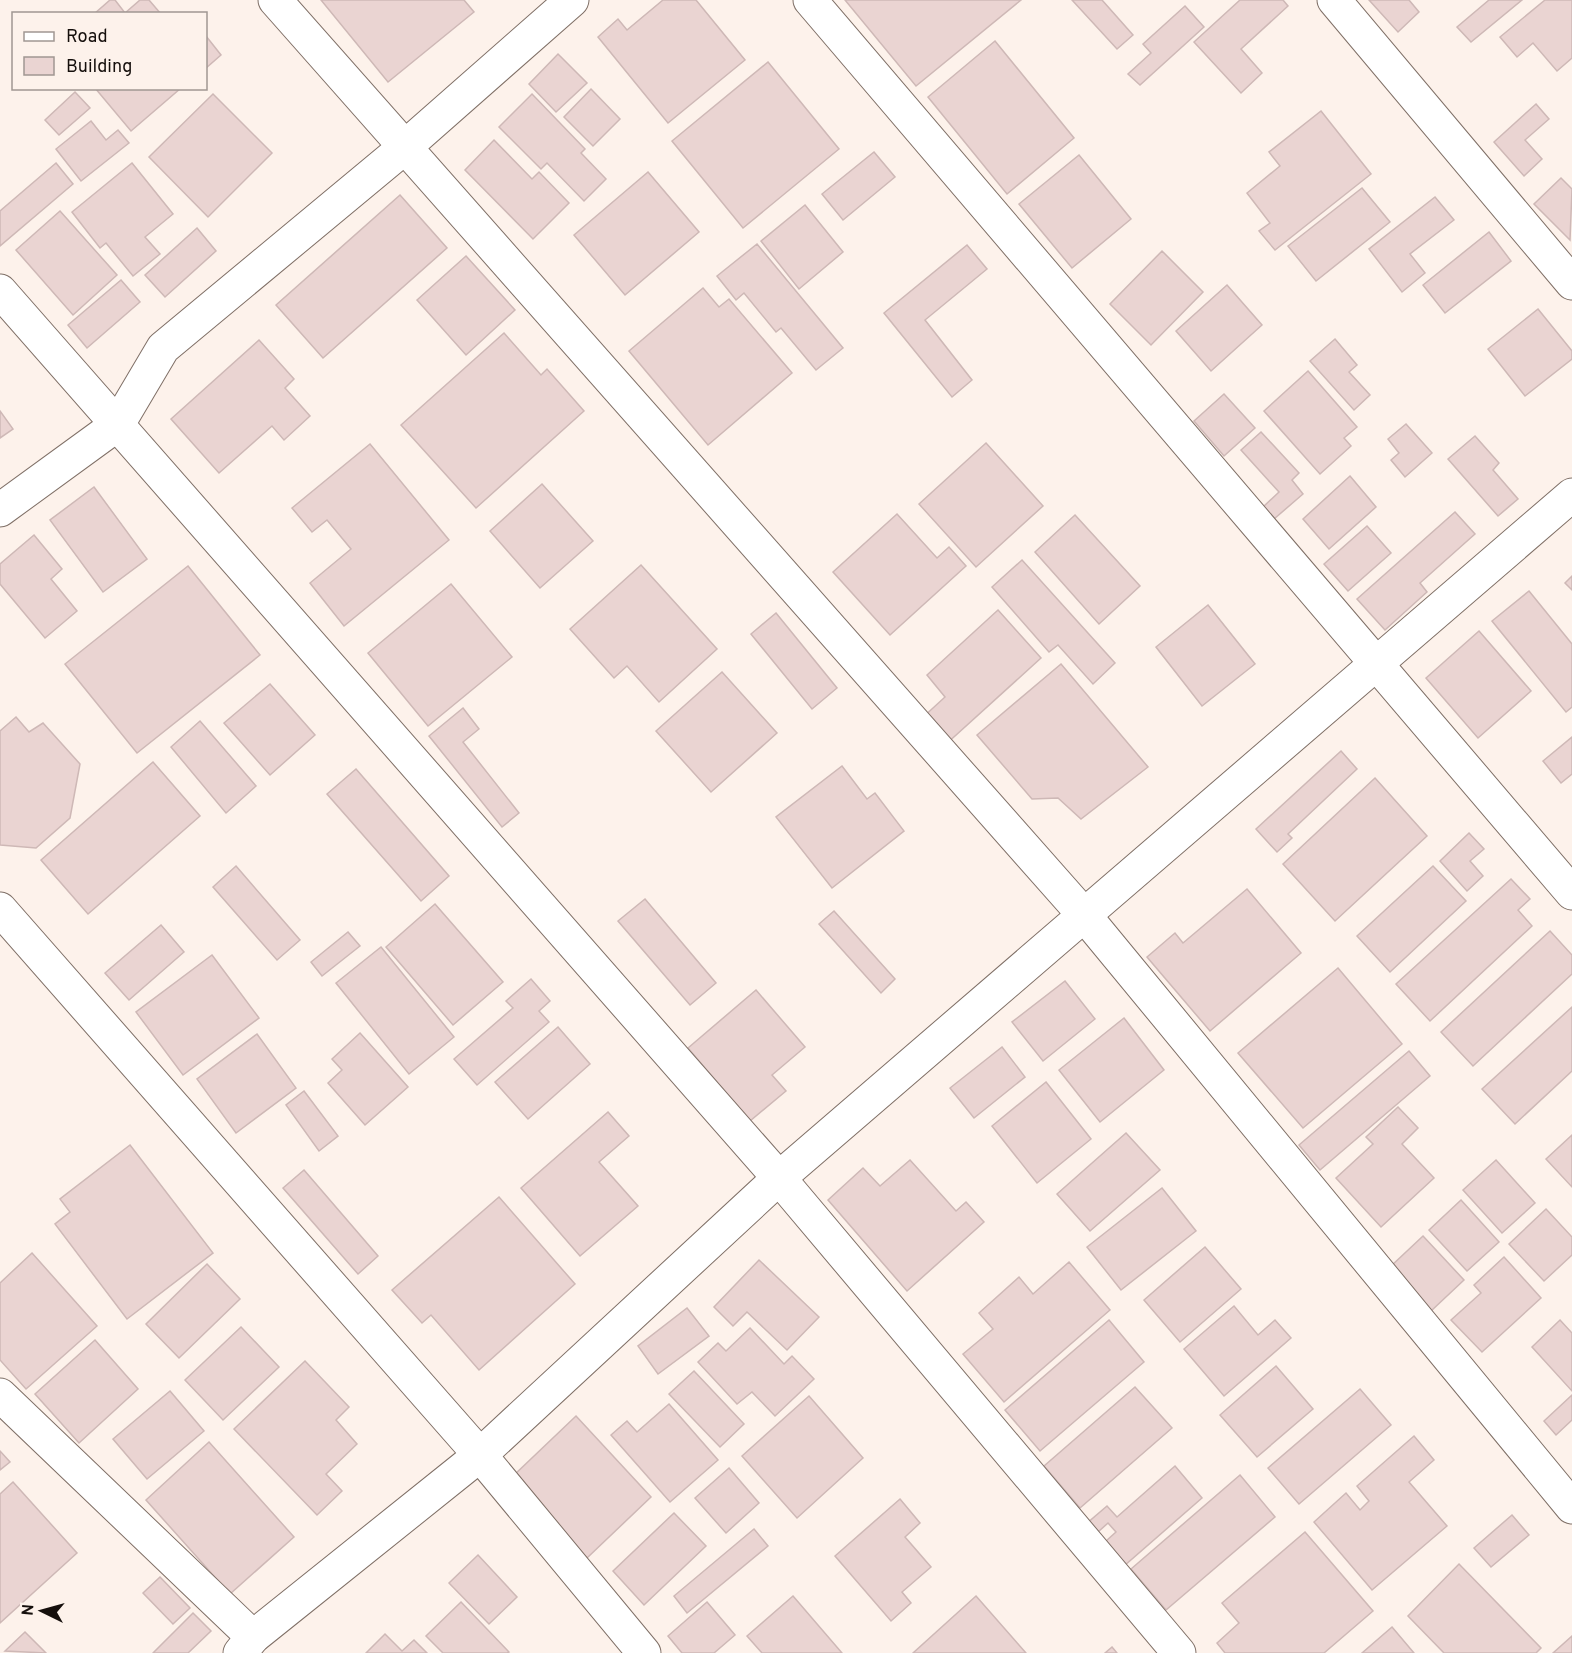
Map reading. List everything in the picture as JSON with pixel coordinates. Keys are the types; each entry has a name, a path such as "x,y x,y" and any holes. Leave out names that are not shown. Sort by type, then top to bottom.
{"street":[{"path":"275,0 1085,916 1572,1507"},
{"path":"0,510 118,424 163,348 405,147 572,0"},
{"path":"810,0 1572,893"},
{"path":"1334,0 1572,283"},
{"path":"0,291 779,1178 1179,1653"},
{"path":"0,1395 246,1645 480,1455 779,1178 1572,495"},
{"path":"0,909 480,1455 644,1653"}],"building":[{"path":"110,0 115,0 124,12 96,12"},
{"path":"140,0 149,0 159,12 126,12"},
{"path":"321,0 464,0 474,12 388,82"},
{"path":"663,0 696,0 745,60 668,123 598,37 618,19 627,30"},
{"path":"845,0 1021,0 916,86"},
{"path":"1072,0 1102,0 1133,35 1117,49"},
{"path":"1240,0 1283,0 1288,6 1241,49 1262,73 1241,93 1194,42"},
{"path":"1369,0 1409,0 1419,12 1398,32"},
{"path":"1489,0 1522,0 1471,42 1457,27"},
{"path":"1545,0 1572,0 1572,58 1557,71 1533,43 1517,57 1500,37"},
{"path":"1185,6 1204,27 1140,85 1128,74 1151,53 1143,44"},
{"path":"207,37 221,55 207,67"},
{"path":"995,41 1074,138 1007,194 928,97"},
{"path":"558,54 587,83 556,112 529,84"},
{"path":"768,62 839,149 743,228 672,141"},
{"path":"591,89 620,119 593,146 564,117"},
{"path":"97,90 179,90 131,131"},
{"path":"75,92 90,108 59,135 45,120"},
{"path":"213,94 272,153 208,217 149,157"},
{"path":"532,94 585,149 581,153 606,179 584,201 547,163 541,169 499,127"},
{"path":"1536,104 1549,119 1525,140 1542,159 1524,176 1494,142"},
{"path":"1321,111 1371,174 1275,250 1259,231 1270,223 1247,193 1280,166 1269,152"},
{"path":"91,121 106,140 118,130 129,143 81,181 56,149"},
{"path":"494,140 532,179 539,172 569,203 533,239 465,170"},
{"path":"874,152 895,177 843,220 822,194"},
{"path":"1079,155 1131,219 1072,268 1019,204"},
{"path":"56,163 73,184 0,246 0,211"},
{"path":"132,163 173,214 145,237 160,254 133,276 106,243 100,248 72,212"},
{"path":"648,172 699,232 625,295 574,235"},
{"path":"1561,178 1572,189 1570,240 1534,204"},
{"path":"1362,188 1390,222 1316,281 1288,246"},
{"path":"400,195 447,248 323,358 276,305"},
{"path":"1435,197 1454,220 1410,254 1425,273 1402,292 1369,249"},
{"path":"805,205 843,252 799,289 761,241"},
{"path":"60,211 117,275 73,315 16,250"},
{"path":"197,228 216,251 165,297 145,275"},
{"path":"1489,232 1511,261 1445,313 1423,285"},
{"path":"757,244 843,348 816,370 781,328 776,332 744,293 736,300 717,276"},
{"path":"967,245 987,269 925,320 972,380 952,397 884,313"},
{"path":"1162,251 1203,292 1151,345 1110,304"},
{"path":"466,256 515,310 466,355 417,300"},
{"path":"121,280 140,302 87,348 68,325"},
{"path":"1227,285 1262,325 1211,371 1176,331"},
{"path":"703,288 719,307 729,299 792,373 708,445 629,351"},
{"path":"1538,309 1572,351 1572,359 1525,396 1488,349"},
{"path":"504,333 541,375 547,369 584,411 476,508 401,425"},
{"path":"1335,339 1357,365 1349,372 1370,395 1354,410 1310,361"},
{"path":"259,340 294,379 285,388 310,416 284,440 272,426 219,473 171,419"},
{"path":"1308,371 1357,427 1344,438 1351,446 1320,474 1264,411"},
{"path":"1224,394 1255,428 1224,456 1194,421"},
{"path":"0,411 13,429 0,438"},
{"path":"1406,424 1432,453 1405,477 1391,460 1399,453 1388,439"},
{"path":"1261,432 1299,473 1292,480 1303,494 1274,519 1263,507 1279,492 1241,450"},
{"path":"1475,436 1499,463 1493,470 1518,499 1498,516 1448,459"},
{"path":"986,443 1043,506 976,567 919,504"},
{"path":"370,444 449,540 344,626 310,583 351,549 327,520 312,532 292,508"},
{"path":"1350,476 1376,507 1329,549 1303,519"},
{"path":"542,484 593,541 540,588 490,531"},
{"path":"94,487 147,559 103,592 50,520"},
{"path":"1455,512 1475,534 1420,583 1427,592 1385,630 1357,599"},
{"path":"897,514 937,558 949,547 966,566 890,635 833,572"},
{"path":"1075,515 1140,586 1099,624 1035,552"},
{"path":"1367,526 1391,553 1348,591 1324,564"},
{"path":"34,535 62,569 51,579 77,611 45,638 0,584 0,564"},
{"path":"1022,560 1115,663 1093,684 1058,645 1049,652 992,587"},
{"path":"641,565 717,649 659,702 627,666 614,678 570,629"},
{"path":"188,566 260,655 137,753 65,664"},
{"path":"1572,576 1572,590 1565,583"},
{"path":"451,584 512,657 428,726 368,653"},
{"path":"1529,591 1572,644 1572,707 1566,712 1492,621"},
{"path":"1208,605 1255,664 1202,706 1156,647"},
{"path":"998,610 1041,658 944,746 921,719 945,697 927,675"},
{"path":"776,613 837,688 812,709 751,634"},
{"path":"1479,631 1531,691 1478,738 1426,678"},
{"path":"1061,664 1148,767 1081,819 1058,798 1032,799 977,735"},
{"path":"722,672 777,733 711,792 656,731"},
{"path":"270,684 315,735 270,775 224,723"},
{"path":"463,708 479,729 463,742 519,813 502,827 429,736"},
{"path":"16,717 29,732 43,723 80,764 70,818 36,848 0,845 0,731"},
{"path":"200,721 256,786 226,813 171,747"},
{"path":"1572,737 1572,774 1561,783 1543,761"},
{"path":"1341,751 1357,769 1288,834 1292,838 1277,852 1256,829"},
{"path":"153,762 200,816 88,914 41,860"},
{"path":"842,766 867,799 875,793 904,831 832,888 776,817"},
{"path":"356,769 449,876 421,901 327,794"},
{"path":"1375,778 1427,836 1335,921 1283,864"},
{"path":"1469,833 1484,849 1470,861 1483,876 1467,891 1440,861"},
{"path":"236,866 300,940 277,960 213,887"},
{"path":"1433,866 1466,901 1390,972 1357,936"},
{"path":"1511,879 1530,899 1518,910 1532,926 1430,1021 1396,984"},
{"path":"1247,889 1301,953 1210,1031 1147,957 1175,933 1183,943"},
{"path":"645,899 716,983 690,1005 618,921"},
{"path":"435,904 503,982 453,1025 386,947"},
{"path":"834,911 895,979 881,993 819,924"},
{"path":"161,925 184,952 129,1000 105,973"},
{"path":"1550,931 1572,955 1572,974 1473,1066 1441,1032"},
{"path":"348,932 360,946 322,976 311,962"},
{"path":"381,947 454,1037 409,1074 336,983"},
{"path":"212,955 259,1018 183,1075 136,1012"},
{"path":"1338,968 1402,1044 1303,1128 1238,1053"},
{"path":"531,979 550,1001 539,1011 549,1022 477,1085 454,1059 513,1008 506,1001"},
{"path":"1065,981 1095,1019 1043,1061 1012,1022"},
{"path":"756,990 805,1047 772,1075 786,1091 750,1121 688,1048"},
{"path":"1572,1007 1572,1071 1515,1124 1482,1089"},
{"path":"1124,1018 1164,1070 1100,1122 1059,1070"},
{"path":"558,1027 590,1064 528,1119 495,1082"},
{"path":"360,1033 408,1087 365,1125 328,1083 342,1070 332,1059"},
{"path":"257,1034 296,1088 236,1133 197,1079"},
{"path":"1002,1047 1025,1077 974,1118 950,1088"},
{"path":"1409,1051 1430,1076 1320,1170 1299,1145"},
{"path":"1046,1082 1091,1139 1037,1183 992,1126"},
{"path":"304,1091 338,1136 319,1151 286,1105"},
{"path":"1398,1107 1418,1128 1402,1144 1434,1178 1381,1227 1336,1178 1373,1144 1366,1137"},
{"path":"608,1112 629,1136 599,1162 638,1206 580,1256 521,1188"},
{"path":"1126,1133 1160,1170 1090,1231 1057,1194"},
{"path":"1572,1135 1572,1187 1546,1159"},
{"path":"130,1145 213,1253 127,1319 55,1224 70,1212 60,1199"},
{"path":"910,1160 956,1211 966,1202 984,1222 907,1291 828,1200 863,1168 880,1186"},
{"path":"1496,1160 1535,1203 1502,1233 1463,1190"},
{"path":"304,1170 378,1256 358,1274 283,1188"},
{"path":"1162,1188 1196,1231 1121,1290 1087,1247"},
{"path":"499,1197 575,1284 479,1370 431,1315 422,1323 392,1290"},
{"path":"1461,1200 1499,1242 1467,1271 1429,1230"},
{"path":"1546,1209 1572,1237 1572,1255 1544,1281 1509,1244"},
{"path":"1423,1236 1464,1280 1430,1312 1390,1267"},
{"path":"1205,1247 1241,1289 1180,1342 1144,1300"},
{"path":"32,1253 97,1326 26,1389 0,1360 0,1283"},
{"path":"1504,1257 1541,1298 1482,1352 1451,1320 1481,1293 1474,1285"},
{"path":"759,1260 819,1317 787,1350 747,1312 733,1326 714,1307"},
{"path":"1069,1262 1110,1310 1004,1402 963,1354 993,1329 979,1313 1019,1277 1033,1294"},
{"path":"207,1264 240,1299 179,1358 146,1324"},
{"path":"1234,1306 1258,1335 1275,1320 1291,1338 1224,1396 1184,1349"},
{"path":"687,1308 709,1336 658,1374 638,1346"},
{"path":"1109,1320 1144,1362 1040,1451 1005,1410"},
{"path":"1560,1320 1572,1333 1572,1391 1532,1347"},
{"path":"241,1327 279,1367 223,1420 185,1380"},
{"path":"750,1328 784,1364 792,1356 814,1379 775,1416 752,1392 737,1404 698,1362 718,1343 726,1351"},
{"path":"95,1340 138,1389 79,1443 35,1394"},
{"path":"305,1361 349,1407 336,1420 357,1444 326,1474 342,1491 317,1515 234,1429"},
{"path":"1276,1366 1313,1409 1257,1457 1220,1415"},
{"path":"694,1371 744,1424 720,1447 669,1394"},
{"path":"1135,1387 1172,1428 1080,1508 1044,1466"},
{"path":"1360,1389 1391,1425 1299,1504 1268,1468"},
{"path":"170,1391 204,1431 147,1479 113,1439"},
{"path":"1572,1395 1572,1420 1556,1435 1544,1421"},
{"path":"809,1396 863,1458 797,1518 742,1456"},
{"path":"669,1404 718,1460 670,1502 611,1435 627,1421 637,1432"},
{"path":"576,1416 651,1497 587,1558 512,1477"},
{"path":"1414,1436 1434,1460 1409,1482 1447,1526 1372,1590 1314,1522 1346,1493 1360,1510 1369,1501 1357,1486"},
{"path":"209,1442 294,1537 230,1594 146,1500"},
{"path":"0,1451 10,1462 0,1470"},
{"path":"1175,1466 1202,1498 1116,1573 1096,1550 1116,1532 1108,1523 1088,1541 1079,1530 1107,1506 1117,1517"},
{"path":"729,1468 759,1503 726,1533 695,1498"},
{"path":"1240,1475 1275,1517 1166,1610 1131,1569"},
{"path":"13,1482 77,1553 0,1623 0,1494"},
{"path":"900,1499 920,1523 905,1537 931,1567 902,1592 911,1603 891,1621 835,1556"},
{"path":"674,1513 706,1546 644,1605 613,1571"},
{"path":"1512,1515 1529,1535 1491,1567 1474,1548"},
{"path":"754,1529 768,1546 687,1613 674,1596"},
{"path":"1305,1532 1373,1611 1324,1653 1225,1653 1217,1643 1239,1623 1222,1603"},
{"path":"478,1555 517,1597 489,1624 449,1583"},
{"path":"1459,1564 1541,1648 1536,1653 1444,1653 1408,1616"},
{"path":"160,1577 190,1608 173,1624 143,1593"},
{"path":"793,1596 842,1653 762,1653 747,1636"},
{"path":"976,1596 1026,1653 913,1653"},
{"path":"461,1602 509,1652 443,1653 426,1636"},
{"path":"707,1602 735,1635 714,1653 682,1653 668,1636"},
{"path":"193,1613 211,1631 188,1653 153,1653"},
{"path":"1392,1627 1414,1653 1362,1653"},
{"path":"25,1632 46,1653 5,1651"},
{"path":"385,1634 402,1651 414,1640 427,1653 366,1653"},
{"path":"1572,1636 1572,1653 1553,1653"},
{"path":"1112,1647 1117,1653 1105,1653"}]}
